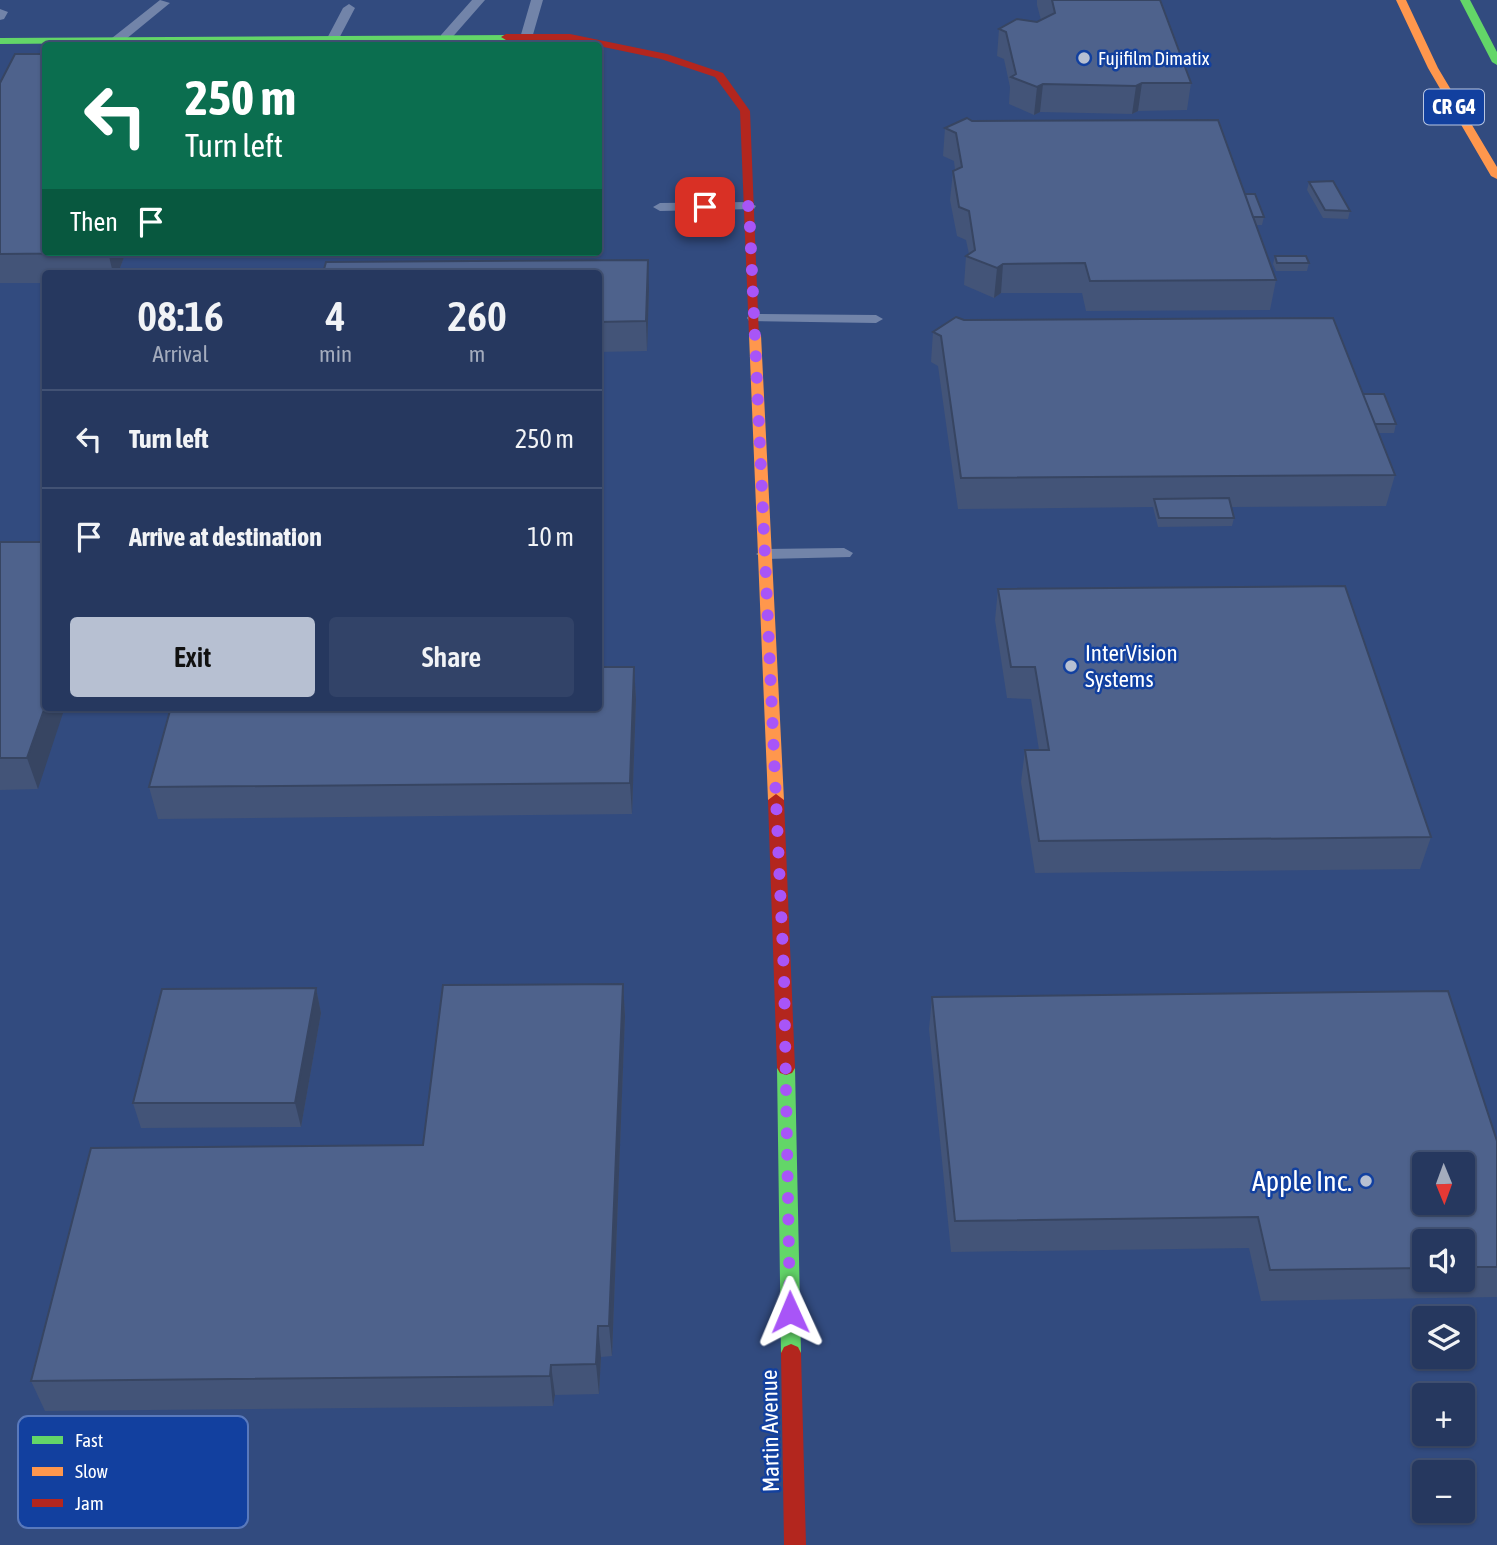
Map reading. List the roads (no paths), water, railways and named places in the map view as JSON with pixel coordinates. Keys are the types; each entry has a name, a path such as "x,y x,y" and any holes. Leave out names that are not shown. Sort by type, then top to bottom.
{"main road":[{"name":"CR G4","path":"1401,0 1415,35 1455,110 1497,176"},
{"name":"CR G4","path":"1465,0 1497,62"},
{"name":"Martin Avenue","path":"58,42 330,42 570,37 594,42"},
{"name":"Martin Avenue","path":"1,43 42,42"},
{"name":"Martin Avenue","path":"602,44 663,56 719,75 745,111 784,975 795,1545"}],"lane":[{"path":"445,38 479,0"},
{"path":"526,38 537,0"},
{"path":"116,41 164,3"},
{"path":"330,42 349,8"},
{"path":"660,207 749,206"},
{"path":"754,318 876,319"},
{"path":"765,554 844,553"}],"place":[{"name":"Fujifilm Dimatix","path":"1084,58"},
{"name":"InterVision Systems","path":"1071,666"},
{"name":"Apple Inc.","path":"1366,1181"}]}
